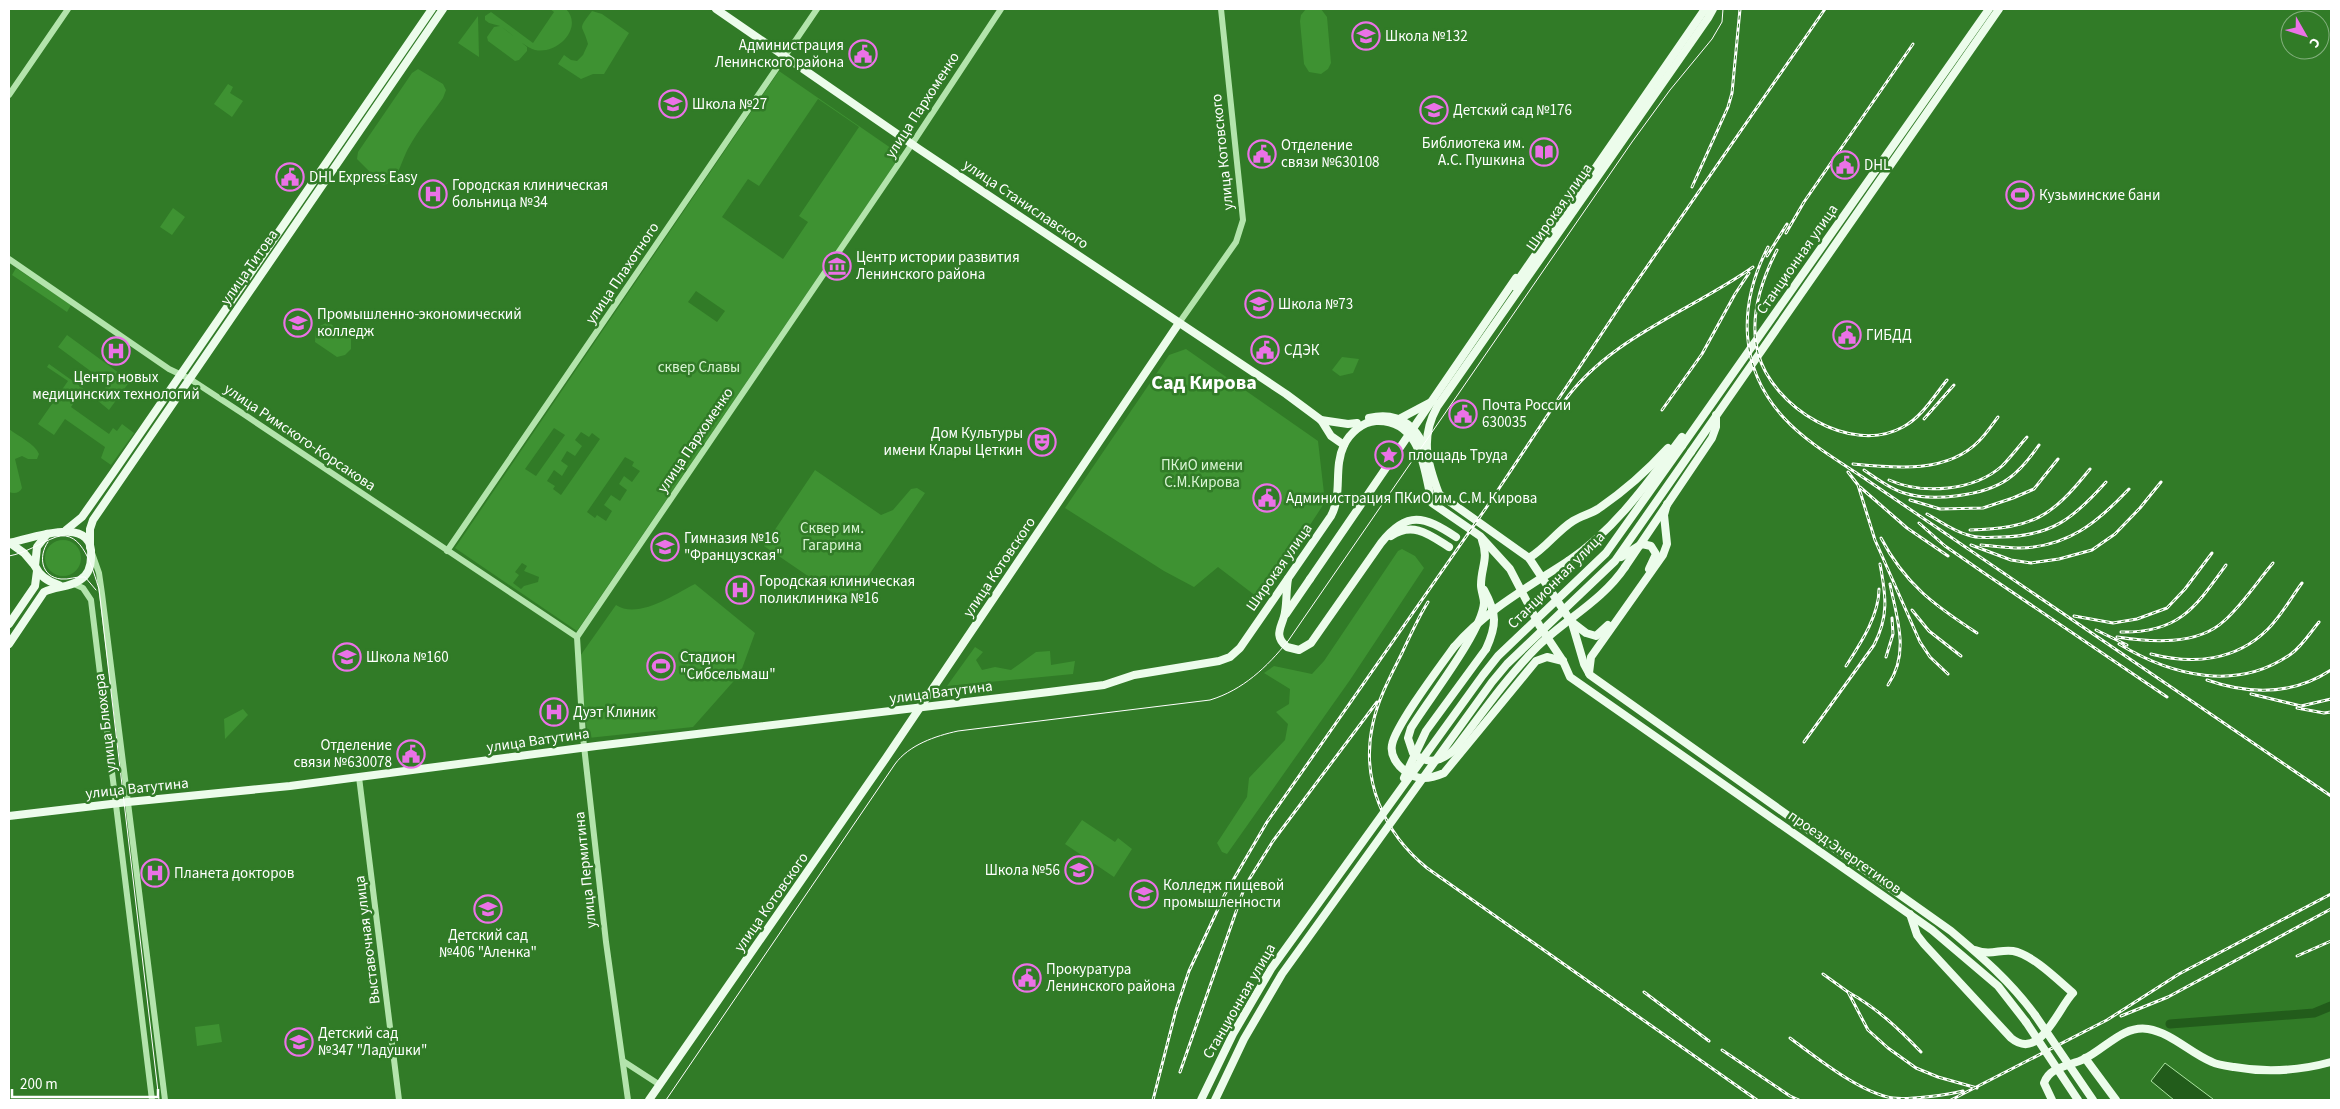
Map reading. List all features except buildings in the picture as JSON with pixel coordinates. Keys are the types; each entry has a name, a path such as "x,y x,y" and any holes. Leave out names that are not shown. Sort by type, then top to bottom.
{"main road":[{"name":"улица Титова","path":"66,530 82,517 432,9"},
{"name":"улица Титова","path":"91,549 90,529 93,520 443,9"},
{"name":"улица Станиславского","path":"716,9 912,144 1322,420"},
{"name":"Широкая улица","path":"1399,419 1432,401 1532,261 1705,9"},
{"name":"Широкая улица","path":"1429,457 1426,436 1429,422 1437,407 1713,9"},
{"name":"Станционная улица","path":"1215,1100 1244,1039 1282,974 1492,682 1507,664 1615,560 1716,415 1732,382 1989,9"},
{"name":"Станционная улица","path":"1201,1100 1233,1034 1271,969 1396,794 1487,670 1606,552 1682,446 1732,382 1999,9"},
{"path":"1456,537 1435,524 1418,519 1399,525 1381,543 1320,631 1306,647 1299,650 1291,649 1280,640 1278,631 1284,617 1516,278 1532,261"},
{"name":"улица Котовского","path":"649,1100 920,707 1178,323"},
{"path":"1564,660 1555,657 1540,658 1530,666 1444,773 1434,777 1415,777 1400,767 1394,759 1392,750 1394,737 1454,647 1468,631 1488,614 1586,548 1626,509 1716,391 1732,382"},
{"path":"1482,538 1486,558 1481,584 1484,602 1480,618 1471,636 1411,728 1408,738 1412,753 1426,761 1439,760 1454,750 1520,666 1546,639 1606,590 1625,567 1712,438 1716,427 1716,415"},
{"path":"1322,420 1348,424 1357,423 1375,416 1394,416 1417,434 1429,457 1439,494 1529,558 1572,623 1589,673"},
{"path":"1322,420 1331,436 1342,444 1357,423"},
{"name":"проезд Энергетиков","path":"1342,444 1367,423 1391,422 1400,426 1413,438 1423,460 1432,503 1482,538 1510,569 1539,625 1564,660 1570,677 1932,930 1992,981 2026,1022 2078,1100"},
{"path":"1529,558 1540,551 1569,523 1596,511 1630,484 1688,430"},
{"name":"Широкая улица","path":"1218,661 1230,657 1240,648 1334,509 1337,501 1338,474 1335,457 1342,444"},
{"path":"1589,673 1591,657 1666,550 1664,515 1667,504"},
{"path":"1381,543 1399,531 1413,529 1426,532 1449,547"},
{"path":"9,543 66,530 79,534 91,549 88,572 85,577 74,584 44,592 9,644"},
{"path":"9,624 35,586 37,548 48,534"},
{"path":"9,543 26,555 50,582 61,586"},
{"path":"1572,623 1591,635 1600,634 1648,569 1656,554 1654,549 1647,544 1637,547 1615,560"},
{"path":"1284,617 1289,575"},
{"path":"1396,794 1426,731 1486,649 1495,626 1495,616 1481,584"},
{"name":"улица Ватутина","path":"9,816 359,777 1104,685 1134,674 1218,661"},
{"name":"проезд Энергетиков","path":"1589,673 1917,906 1997,970 2035,1015 2093,1100"},
{"path":"1910,914 1917,935 2011,1038 2019,1044 2032,1042 2050,1029 2063,1003 2073,993 2047,971 2015,951 1992,954 1971,948"},
{"path":"1917,935 1920,928 1932,930"},
{"path":"1997,970 1998,960 2004,952"},
{"path":"2052,1100 2045,1089 2046,1077 2058,1068 2085,1058 2123,1033 2136,1029 2147,1029 2161,1033 2212,1063 2254,1071 2288,1071 2331,1062"},
{"path":"2085,1058 2116,1100"}],"street":[{"path":"9,96 68,9"},
{"name":"улица Плахотного","path":"447,551 817,9"},
{"name":"улица Пархоменко","path":"577,637 912,144 1001,9"},
{"name":"улица Котовского","path":"1178,323 1236,242 1243,220 1221,9"},
{"name":"улица Римского-Корсакова","path":"9,259 169,369 190,379 577,637"},
{"name":"улица Блюхера","path":"91,549 99,573 102,594 165,1100"},
{"name":"улица Блюхера","path":"74,584 83,588 92,600 152,1100"},
{"name":"улица Пермитина","path":"577,637 584,748 606,942 628,1100"},
{"name":"Выставочная улица","path":"359,777 399,1100"},
{"path":"623,1061 660,1086"}],"green space":[{"path":"550,9 566,9 571,16 572,24 566,38 552,48 543,50 535,50 521,42 527,47 527,51 519,60 515,61 488,41 487,37 494,27 500,26 489,23 485,20 485,16 491,12 533,43 554,12"},
{"path":"1306,9 1321,9 1327,17 1331,63 1328,69 1321,74 1309,72 1304,64 1300,21 1301,15"},
{"path":"592,11 602,14 629,33 604,74 593,74 581,79 558,64 564,55 571,60 577,61 583,55 588,44 582,25"},
{"path":"478,16 479,57 458,43"},
{"path":"418,69 443,84 446,90 443,98 406,152 396,175 392,180 383,185 357,159 358,152 412,73"},
{"name":"сквер Славы","path":"779,71 901,155 577,631 455,548","holes":["818,99 859,127 799,216 808,222 783,259 722,217 748,179 759,186","696,291 725,311 717,322 688,302","554,428 565,435 536,476 525,469","581,432 589,437 592,433 600,439 561,495 553,489 555,486 547,481 554,470 562,476 568,466 561,461 567,451 575,456 582,446 575,440","625,457 634,462 632,466 640,471 632,482 624,476 619,484 627,490 620,501 611,495 604,505 612,511 606,521 597,515 595,518 587,512","522,563 527,566 524,571 539,577 538,582 524,586 521,589 513,583 519,575 515,572"]},
{"path":"228,84 233,87 230,93 243,101 232,117 214,104"},
{"path":"173,208 185,217 172,235 160,227"},
{"path":"16,268 71,305 67,312 12,275"},
{"path":"328,322 351,338 351,349 345,355 337,357 315,342 316,328"},
{"path":"67,335 130,381 109,410 97,400 108,384 58,347"},
{"name":"ПКиО имени С.М.Кирова","path":"1186,349 1318,441 1325,502 1261,600 1218,567 1194,587 1164,571 1065,508 1169,355"},
{"path":"1342,357 1359,359 1353,373 1340,376 1332,370"},
{"path":"49,364 84,389 71,407 109,434 113,428 117,431 122,424 134,433 111,465 101,458 105,447 65,419 54,435 38,424 68,381 47,367"},
{"path":"9,429 30,444 39,454 37,459 28,459 22,456 15,459 22,488 15,493 9,492"},
{"name":"Сквер им. Гагарина","path":"815,470 881,515 893,510 911,489 917,488 925,493 849,604 764,546"},
{"path":"63,540 70,541 76,545 80,551 80,565 76,571 70,575 63,576 56,575 50,571 46,565 45,558 46,551 50,545 56,541"},
{"path":"1402,549 1415,556 1424,568 1350,680 1227,854 1222,852 1217,843 1247,797 1249,778 1285,740 1288,724 1276,712 1289,704 1290,689 1264,673 1274,666 1312,674 1324,661 1398,551"},
{"name":"Стадион \"Сибсельмаш\"","path":"695,584 755,633 740,674 693,727 588,738 578,659 616,605 625,609 645,608"},
{"path":"975,647 983,652 976,660 982,670 995,667 1011,670 1036,652 1050,651 1051,665 1075,661 1073,674 947,686"},
{"path":"243,709 248,715 225,739 224,719"},
{"path":"1082,820 1115,842 1118,838 1132,849 1114,877 1065,844"},
{"path":"219,1024 222,1042 197,1046 195,1027"}],"shaded area":[{"path":"2165,1063 2213,1099 2174,1100 2151,1081"}],"waterway":[{"path":"2170,1024 2314,1013 2331,1006"}],"tram line":[{"path":"666,1100 901,757 923,742 958,731 1210,700 1244,684 1272,660 1288,641 1632,142 1670,90 1712,39 1722,22 1723,9"},
{"path":"9,556 56,537 65,536 73,539 80,545 90,562 99,589 159,1100"},
{"path":"48,542 42,559 45,570 54,577 61,579 85,577 96,590"}],"railway":[{"path":"1692,187 1728,107 1732,93 1740,9"},
{"path":"1153,1100 1176,1010 1189,971 1225,894 1267,822 1486,508 1624,300 1825,9"},
{"path":"1786,233 1804,202 1913,44"},
{"path":"1767,256 1787,224"},
{"path":"1768,247 1751,291 1748,313 1748,336 1751,357 1758,378 1769,399 1793,427 1822,450 2331,796"},
{"path":"1777,250 1766,274 1758,300 1755,327 1756,340 1758,353 1766,373 1779,391 1796,408 1816,421 1838,431 1860,435 1882,434 1910,423 1927,406 1947,380"},
{"path":"1563,403 1582,380 1627,343 1753,267"},
{"path":"1662,410 1702,354 1735,294 1749,273"},
{"path":"1924,419 1954,385"},
{"path":"1853,464 1902,467 1936,464 1952,459 1966,452 1979,441 1998,417"},
{"path":"1889,480 1902,485 1932,489 1948,488 1977,481 2002,466 2027,437"},
{"path":"1864,470 1888,486 1904,493 1929,497 1957,496 1986,490 2008,479 2017,472 2039,445"},
{"path":"1910,500 1940,509 1983,508 2034,489 2058,459"},
{"path":"1970,530 2010,527 2039,517 2064,499 2090,469"},
{"path":"1848,472 1858,485 1875,540 1920,642 1930,657 1948,674"},
{"path":"1927,514 1962,533 1972,536 1985,538 2020,536 2048,529 2061,523 2083,506 2106,482"},
{"path":"1971,545 2011,560 2031,563 2059,559 2092,550 2115,534 2161,482"},
{"path":"1860,487 1907,528 1948,556"},
{"path":"1981,545 2015,548 2037,547 2067,538 2094,522 2129,489"},
{"path":"1919,523 1945,546 2167,697"},
{"path":"1881,538 1900,568 1922,592 1947,613 1977,633"},
{"path":"2074,616 2113,623 2137,619 2167,608 2185,589 2212,553"},
{"path":"2117,637 2158,641 2201,635 2224,621 2237,608 2273,563"},
{"path":"1804,742 1874,645 1879,635 1885,606 1880,564"},
{"path":"2121,632 2141,631 2172,623 2184,615 2205,594 2226,565"},
{"path":"2151,654 2182,659 2198,659 2213,658 2242,648 2256,640 2273,624 2302,583"},
{"path":"1888,685 1899,661 1900,648 1898,623 1890,584"},
{"path":"1846,666 1863,639 1872,619 1876,609 1879,589"},
{"path":"1428,602 1381,696 1375,714 1370,744 1370,765 1373,785 1379,804 1399,839 1427,868 1757,1100"},
{"path":"1912,610 1929,631 1961,656"},
{"path":"1886,657 1893,634 1892,618"},
{"path":"2119,644 2139,655 2182,671 2227,676 2249,673 2270,666 2291,654 2319,622"},
{"path":"2096,630 2127,645"},
{"path":"2207,680 2239,688 2271,690 2302,684 2331,670"},
{"path":"2251,694 2301,706 2331,699"},
{"path":"1180,1072 1245,886 1273,841 1377,702"},
{"path":"2297,708 2324,713 2331,712"},
{"path":"1951,1100 2107,1020 2179,974 2331,894"},
{"path":"2121,1016 2168,997 2331,909"},
{"path":"2297,956 2331,941"},
{"path":"1823,974 1848,992 1868,1030 1888,1048 1916,1068 1938,1077 1977,1088"},
{"path":"1644,992 1709,1041"},
{"path":"1848,992 1887,1019 1921,1052"},
{"path":"1790,1038 1853,1082 1880,1095 1893,1098 1908,1098 1938,1096 1963,1091"},
{"path":"1722,1050 1790,1096 1799,1100"}],"place":[{"name":"Школа №132","path":"1366,36"},
{"name":"Администрация Ленинского района","path":"863,54"},
{"name":"Школа №27","path":"673,104"},
{"name":"Детский сад №176","path":"1434,110"},
{"name":"Библиотека им. А.С. Пушкина","path":"1544,152"},
{"name":"Отделение связи №630108","path":"1262,154"},
{"name":"DHL","path":"1845,165"},
{"name":"DHL Express Easy","path":"290,177"},
{"name":"Городская клиническая больница №34","path":"433,194"},
{"name":"Кузьминские бани","path":"2020,195"},
{"name":"Центр истории развития Ленинского района","path":"837,266"},
{"name":"Школа №73","path":"1259,304"},
{"name":"Промышленно-экономический колледж","path":"298,323"},
{"name":"ГИБДД","path":"1847,335"},
{"name":"СДЭК","path":"1265,350"},
{"name":"Центр новых медицинских технологий","path":"116,351"},
{"name":"Почта России 630035","path":"1463,414"},
{"name":"Дом Культуры имени Клары Цеткин","path":"1042,442"},
{"name":"площадь Труда","path":"1389,455"},
{"name":"Администрация ПКиО им. С.М. Кирова","path":"1267,498"},
{"name":"Гимназия №16 \"Французская\"","path":"665,547"},
{"name":"Городская клиническая поликлиника №16","path":"740,590"},
{"name":"Школа №160","path":"347,657"},
{"name":"Стадион \"Сибсельмаш\"","path":"661,666"},
{"name":"Дуэт Клиник","path":"554,712"},
{"name":"Отделение связи №630078","path":"411,754"},
{"name":"Школа №56","path":"1079,870"},
{"name":"Планета докторов","path":"155,873"},
{"name":"Колледж пищевой промышленности","path":"1144,894"},
{"name":"Детский сад №406 \"Аленка\"","path":"488,909"},
{"name":"Прокуратура Ленинского района","path":"1027,978"},
{"name":"Детский сад №347 \"Ладушки\"","path":"299,1042"}],"district":[{"name":"Сад Кирова","path":"1204,382"}]}
